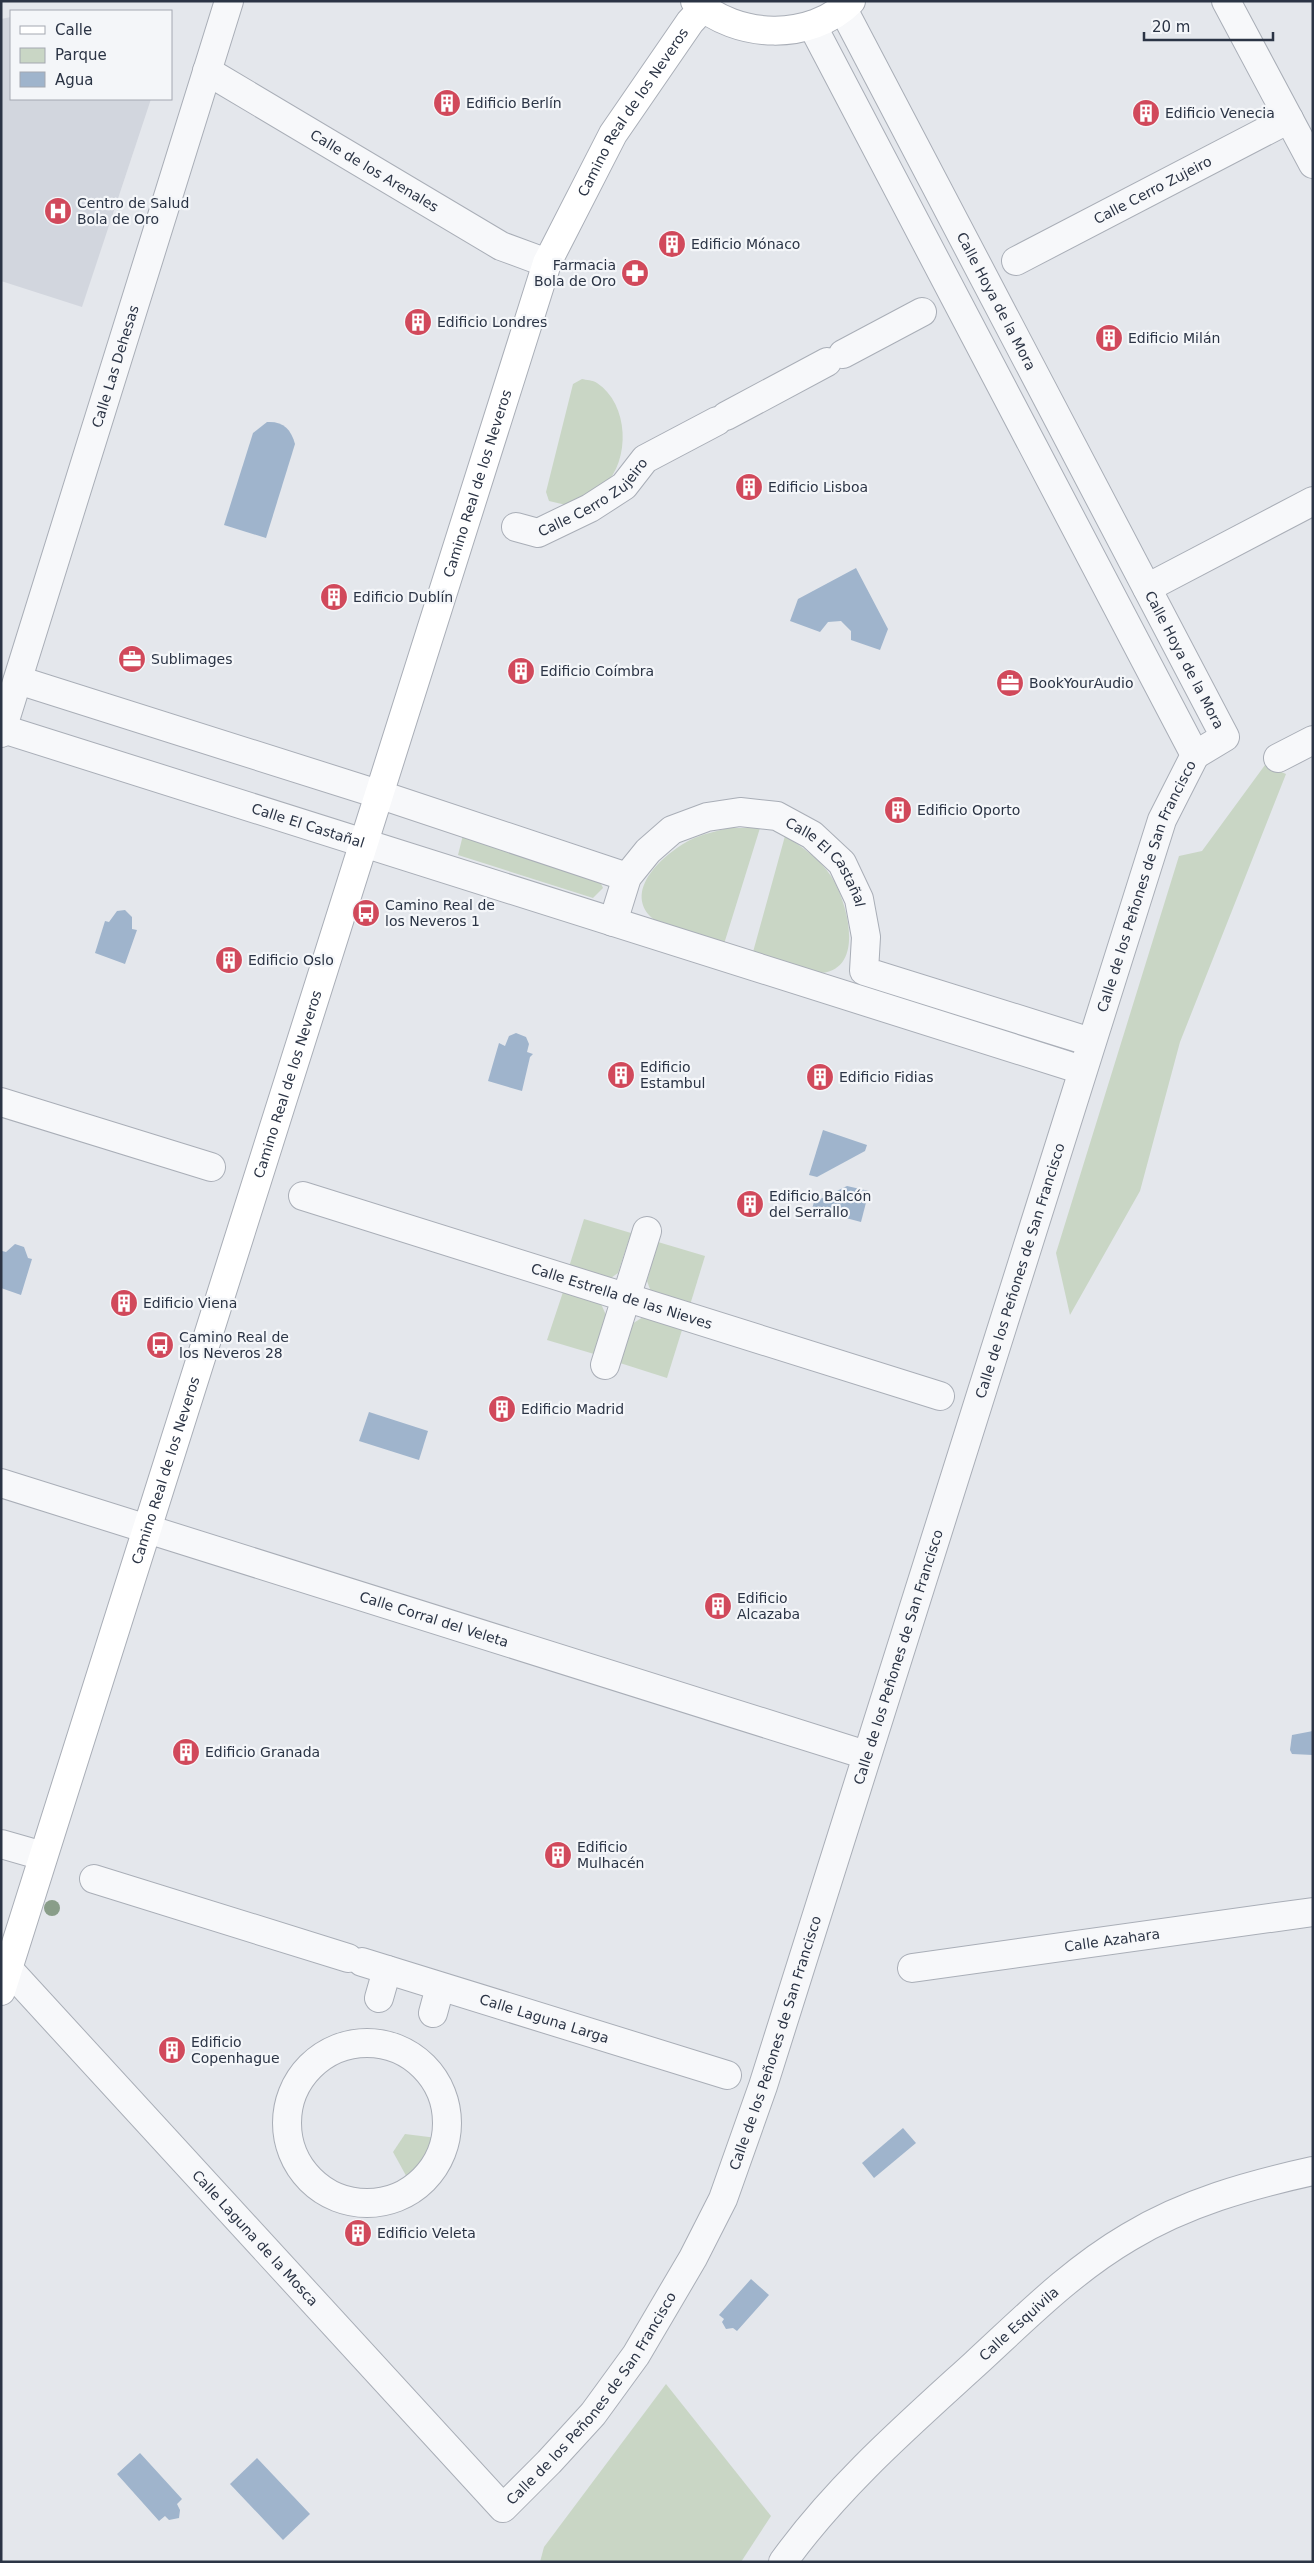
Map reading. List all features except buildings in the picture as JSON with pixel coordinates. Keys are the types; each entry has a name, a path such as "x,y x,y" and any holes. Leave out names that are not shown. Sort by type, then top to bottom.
{"main road":[{"path":"699,5 730,23 759,30 785,31 812,25 847,5"},
{"name":"Camino Real de los Neveros","path":"4,1974 147,1529 547,263 614,134 690,22 699,5"}],"street":[{"name":"Calle Las Dehesas","path":"2,731 230,1"},
{"path":"1226,1 1313,164"},
{"name":"Calle Hoya de la Mora","path":"847,5 1224,737 1195,755"},
{"path":"812,25 1195,755"},
{"name":"Calle de los Arenales","path":"207,71 501,246 547,263"},
{"name":"Calle Cerro Zujeiro","path":"1016,261 1289,119"},
{"name":"Calle Cerro Zujeiro","path":"516,527 538,533 590,508 624,486 645,459 922,312"},
{"path":"1147,588 1313,501"},
{"path":"18,680 378,794 627,877"},
{"name":"Calle El Castañal","path":"2,731 364,843 1082,1070"},
{"path":"1278,758 1313,740"},
{"name":"Calle de los Peñones de San Francisco","path":"503,2508 593,2414 625,2370 693,2258 723,2198 763,2086 1162,820 1195,755"},
{"name":"Calle El Castañal","path":"613,922 627,877 648,851 672,830 707,817 740,812 777,816 812,835 842,863 858,899 866,937 864,971 856,999"},
{"path":"864,971 1091,1042"},
{"path":"1,1102 210,1168"},
{"name":"Calle Estrella de las Nieves","path":"303,1196 940,1396"},
{"path":"605,1365 647,1231"},
{"name":"Calle Corral del Veleta","path":"1,1484 866,1755"},
{"path":"1,1844 43,1856"},
{"name":"Calle Laguna Larga","path":"94,1879 727,2075"},
{"name":"Calle Azahara","path":"912,1968 1313,1912"},
{"path":"366,1963 379,1998"},
{"name":"Calle Laguna de la Mosca","path":"4,1974 503,2508"},
{"path":"433,2013 440,1986"},
{"path":"359,2042 380,2043 399,2049 417,2060 435,2079 445,2103 447,2129 441,2155 426,2177 405,2194 382,2202 358,2203 333,2196 313,2183 298,2164 289,2142 286,2118 291,2094 302,2075 317,2059 337,2047 359,2042"},
{"name":"Calle Esquivila","path":"783,2562 826,2506 885,2446 1074,2273 1129,2236 1189,2207 1261,2183 1313,2171"}],"shaded area":[{"name":"Centro de Salud Bola de Oro","path":"10,17 10,100 151,100 82,307 1,281 1,19"}],"green space":[{"path":"582,379 597,383 608,392 615,404 623,433 622,448 619,462 613,475 604,486 566,505 549,501 546,492 573,384"},
{"path":"1265,765 1286,774 1180,1042 1140,1191 1070,1315 1056,1253 1179,856 1202,851"},
{"path":"727,828 760,828 724,944 675,928 652,918 644,907 642,896 644,884 650,873 669,854 690,840"},
{"path":"463,835 597,875 603,888 593,898 458,855"},
{"path":"785,836 810,853 821,864 831,876 843,903 849,935 848,950 842,963 831,971 808,972 753,952"},
{"path":"584,1219 631,1233 618,1273 608,1280 569,1267"},
{"path":"658,1242 705,1256 690,1305 651,1292 647,1281"},
{"path":"563,1292 601,1304 606,1315 594,1354 547,1340"},
{"path":"643,1317 682,1330 667,1378 620,1363 632,1324"},
{"path":"405,2134 437,2138 426,2161 409,2181 393,2152"},
{"path":"666,2384 771,2516 741,2562 540,2562 544,2547"}],"water":[{"path":"267,422 278,423 286,427 295,444 266,538 224,525 253,433"},
{"path":"856,568 888,629 880,650 851,640 851,631 841,621 828,622 820,632 790,621 798,599"},
{"path":"125,910 132,917 132,929 137,930 125,964 95,953 105,921 109,922 117,911"},
{"path":"516,1033 526,1037 529,1044 527,1052 533,1054 530,1057 522,1091 488,1081 499,1043 505,1046 509,1036"},
{"path":"823,1130 867,1145 865,1151 817,1177 809,1175"},
{"path":"847,1186 869,1191 861,1222 812,1209 814,1202"},
{"path":"15,1244 24,1247 28,1258 32,1259 21,1295 1,1288 2,1251 6,1252"},
{"path":"369,1412 428,1431 419,1460 359,1441"},
{"path":"1313,1731 1313,1755 1292,1754 1290,1750 1292,1735"},
{"path":"903,2128 916,2143 874,2178 862,2163"},
{"path":"751,2279 769,2295 737,2331 733,2328 726,2329 722,2322 724,2319 719,2315"},
{"path":"140,2453 182,2499 177,2504 180,2510 179,2518 169,2520 165,2516 159,2521 117,2474"},
{"path":"257,2458 310,2514 283,2540 230,2484"}],"place":[{"name":"Edificio Berlín","path":"447,103"},
{"name":"Edificio Venecia","path":"1146,113"},
{"name":"Centro de Salud Bola de Oro","path":"58,211"},
{"name":"Edificio Mónaco","path":"672,244"},
{"name":"Farmacia Bola de Oro","path":"635,273"},
{"name":"Edificio Londres","path":"418,322"},
{"name":"Edificio Milán","path":"1109,338"},
{"name":"Edificio Lisboa","path":"749,487"},
{"name":"Edificio Dublín","path":"334,597"},
{"name":"Sublimages","path":"132,659"},
{"name":"Edificio Coímbra","path":"521,671"},
{"name":"BookYourAudio","path":"1010,683"},
{"name":"Edificio Oporto","path":"898,810"},
{"name":"Camino Real de los Neveros 1","path":"366,913"},
{"name":"Edificio Oslo","path":"229,960"},
{"name":"Edificio Estambul","path":"621,1075"},
{"name":"Edificio Fidias","path":"820,1077"},
{"name":"Edificio Balcón del Serrallo","path":"750,1204"},
{"name":"Edificio Viena","path":"124,1303"},
{"name":"Camino Real de los Neveros 28","path":"160,1345"},
{"name":"Edificio Madrid","path":"502,1409"},
{"name":"Edificio Alcazaba","path":"718,1606"},
{"name":"Edificio Granada","path":"186,1752"},
{"name":"Edificio Mulhacén","path":"558,1855"},
{"name":"Edificio Copenhague","path":"172,2050"},
{"name":"Edificio Veleta","path":"358,2233"}]}
